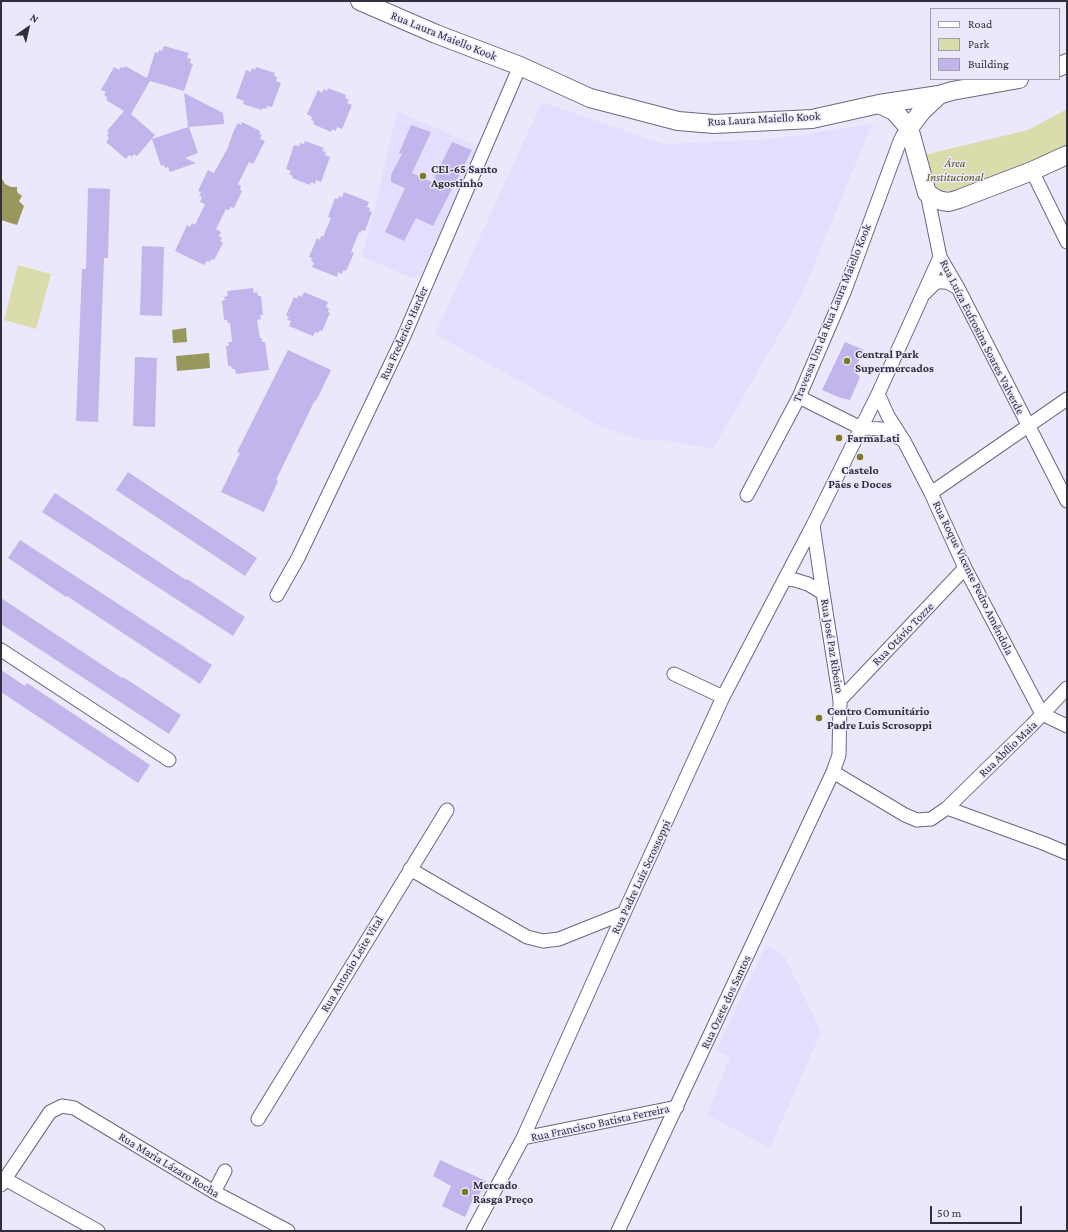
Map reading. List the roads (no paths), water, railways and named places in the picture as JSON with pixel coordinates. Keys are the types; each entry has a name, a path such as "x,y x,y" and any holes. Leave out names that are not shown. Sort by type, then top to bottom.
{"main road":[{"name":"Rua Laura Maiello Kook","path":"360,1 436,34 520,66 590,98 678,121 714,124 812,118 879,104 939,95 952,91 1013,80"},
{"path":"909,128 922,111 939,95"},
{"path":"879,104 894,111 909,128 927,193 942,201 949,202 959,199 1067,155"}],"street":[{"name":"Rua Frederico Harder","path":"277,595 298,558 404,336 520,66"},
{"name":"Travessa Um da Rua Laura Maiello Kook","path":"747,495 799,397 845,290 900,142 903,135 909,128"},
{"path":"1032,170 1067,242"},
{"path":"927,193 934,224"},
{"path":"934,224 943,210 959,199"},
{"name":"Rua Luíza Eufrosina Soares Valverde","path":"934,224 940,257 958,288 1067,501"},
{"name":"Rua Padre Luiz Scrossoppi","path":"473,1231 523,1138 723,697 813,525 878,394 940,257"},
{"path":"922,296 935,283 939,282 949,283 958,288"},
{"name":"Rua Roque Vicente Pedro Amêndola","path":"878,394 888,416 904,441 965,568 1042,714"},
{"path":"799,397 861,428 883,429 904,441"},
{"path":"930,493 1067,399"},
{"name":"Rua José Paz Ribeiro","path":"813,525 840,700 839,755 833,772"},
{"name":"Rua Otávio Tozze","path":"840,700 965,568"},
{"path":"785,579 796,580 808,584 823,593"},
{"path":"1,650 168,760"},
{"path":"674,674 723,697"},
{"name":"Rua Abílio Maia","path":"946,808 1067,688"},
{"path":"1042,714 1067,726"},
{"path":"833,772 905,815 917,820 931,820 946,808 1067,853"},
{"name":"Rua Ozete dos Santos","path":"621,1230 833,772"},
{"name":"Rua Antonio Leite Vital","path":"258,1119 447,810"},
{"path":"410,869 527,937 543,942 559,939 624,913"},
{"name":"Rua Maria Lázaro Rocha","path":"3,1182 50,1112 62,1106 74,1108 214,1192 288,1231"},
{"name":"Rua Francisco Batista Ferreira","path":"523,1138 677,1107"},
{"path":"214,1192 225,1171"},
{"path":"3,1182 98,1231"}],"place":[{"name":"CEI-65 Santo Agostinho","path":"423,176"},
{"name":"Central Park Supermercados","path":"847,361"},
{"name":"FarmaLati","path":"839,438"},
{"name":"Castelo Pães e Doces","path":"860,457"},
{"name":"Centro Comunitário Padre Luis Scrosoppi","path":"819,718"},
{"name":"Mercado Rasga Preço","path":"465,1192"}],"park label":[{"name":"Área Institucional","path":"955,170"}]}
